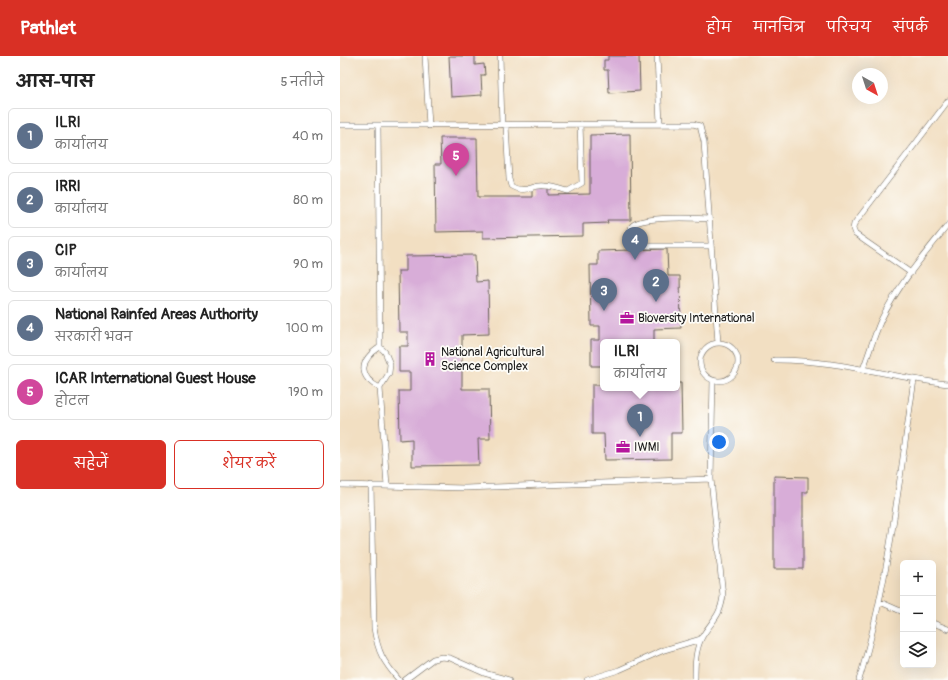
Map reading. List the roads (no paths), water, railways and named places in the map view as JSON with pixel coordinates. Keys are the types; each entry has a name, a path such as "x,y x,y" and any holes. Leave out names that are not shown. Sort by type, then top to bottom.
{"lane":[{"path":"425,56 429,126"},
{"path":"500,56 504,125 511,186 517,190 527,190 532,187 545,186 568,191 582,184 580,124"},
{"path":"658,56 660,124"},
{"path":"911,273 855,234 853,230 854,224 948,101"},
{"path":"340,125 429,126 693,124 700,126 704,142 718,343"},
{"path":"378,126 380,347 385,352 390,364 389,373 380,388 387,486"},
{"path":"709,219 649,220 634,224 630,229 629,236 634,243 647,246 711,246"},
{"path":"864,369 881,321 893,299 948,225"},
{"path":"718,343 729,346 733,350 738,360 735,372 725,380 713,380 703,372 700,360 702,354 706,348 711,345 718,343"},
{"path":"380,347 368,357 364,364 366,378 380,388"},
{"path":"774,360 794,359 864,369 914,380 948,384"},
{"path":"695,680 696,652 701,639 708,627 717,617 722,607 723,596 711,479 713,380"},
{"path":"859,680 871,642 880,602 914,380"},
{"path":"340,485 465,488 711,479"},
{"path":"371,485 374,628 376,644 380,655 399,680"},
{"path":"880,602 900,611"},
{"path":"936,624 948,629"},
{"path":"587,680 619,670 664,650 701,639"},
{"path":"405,680 433,659 442,657 450,658 484,673 509,680"}],"place":[{"name":"ICAR International Guest House","path":"456,176"},
{"name":"National Rainfed Areas Authority","path":"635,260"},
{"name":"IRRI","path":"656,302"},
{"name":"CIP","path":"604,311"},
{"name":"Bioversity International","path":"627,318"},
{"name":"National Agricultural Science Complex","path":"430,359"},
{"name":"ILRI","path":"640,437"},
{"name":"IWMI","path":"623,447"}]}
